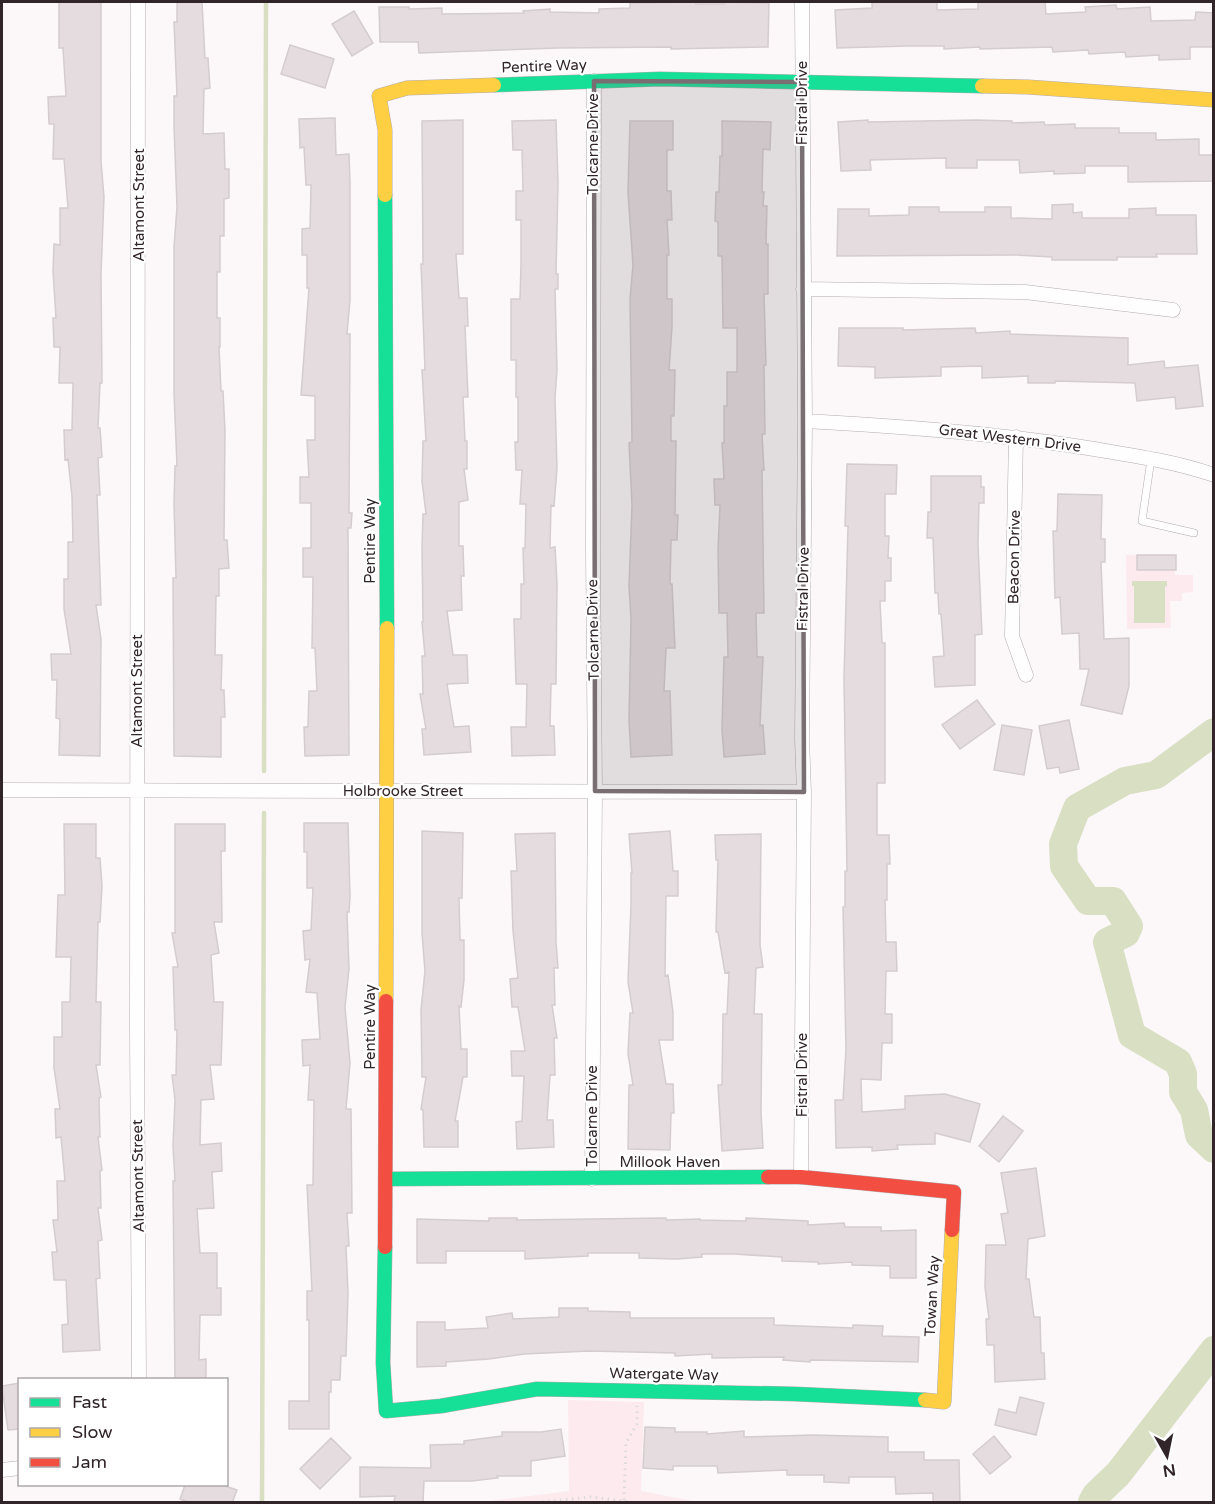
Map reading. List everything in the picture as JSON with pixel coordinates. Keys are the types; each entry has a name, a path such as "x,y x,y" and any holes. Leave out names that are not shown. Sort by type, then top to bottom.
{"street":[{"name":"Altamont Street","path":"138,2 136,1029 138,1378"},
{"name":"Fistral Drive","path":"801,1177 805,421 802,2"},
{"name":"Pentire Way","path":"386,1411 383,1363 387,790 385,142 379,96 407,88 660,80 1028,87 1214,100"},
{"name":"Tolcarne Drive","path":"592,1179 595,791 592,549 594,81"},
{"path":"803,289 1025,292 1173,310"},
{"name":"Great Western Drive","path":"805,421 906,426 1016,437 1151,459 1214,475"},
{"name":"Beacon Drive","path":"1016,437 1012,636 1026,675"},
{"name":"Holbrooke Street","path":"2,790 804,792"},
{"name":"Millook Haven","path":"386,1179 801,1177 954,1192"},
{"name":"Towan Way","path":"944,1402 954,1192"},
{"name":"Watergate Way","path":"386,1411 441,1406 537,1389 638,1389 902,1398 944,1402"},
{"path":"2,1470 18,1468"}],"lane":[{"path":"1151,459 1142,521 1194,533"}],"path":[{"path":"624,1500 626,1443 637,1424 638,1389"},
{"path":"542,1503 591,1497 624,1500 632,1503"}],"highlighted area":[{"path":"594,81 802,82 804,792 595,791"}],"shaded area":[{"path":"1174,554 1175,575 1193,575 1193,592 1182,593 1182,601 1170,601 1171,628 1127,629 1126,555"},
{"path":"1132,581 1167,581 1165,623 1134,623"},
{"path":"568,1400 644,1402 641,1491 698,1502 481,1502 569,1491"}],"building":[{"path":"59,2 101,2 101,161 104,197 101,274 102,383 100,383 98,428 100,428 102,457 98,458 100,495 97,495 101,605 96,605 101,639 100,756 59,755 60,719 56,718 57,680 52,680 51,654 71,654 64,609 64,579 68,579 68,542 73,542 72,496 68,459 65,460 64,430 72,430 73,383 59,383 60,347 54,347 53,318 56,318 54,244 60,245 60,208 68,208 64,159 53,159 54,124 49,124 48,97 66,96 63,48 59,48"},
{"path":"177,2 202,2 205,58 208,58 210,88 204,89 203,134 224,133 225,169 229,169 229,198 224,199 224,236 220,236 220,272 217,272 217,318 220,318 219,347 225,430 224,540 227,540 229,568 219,569 219,596 216,596 215,655 222,655 221,690 224,690 225,717 221,717 221,757 174,756 173,578 176,578 174,504 175,466 177,466 174,393 174,247 177,207 174,96 177,96 174,22 177,22"},
{"path":"696,2 696,4 769,3 768,47 558,48 419,53 418,42 380,42 379,7 442,8 442,14 524,13 523,11 550,9 550,12 599,13 599,9 630,8 630,3"},
{"path":"872,2 937,2 937,10 978,9 978,2 1045,2 1046,14 1086,12 1085,7 1116,5 1117,9 1150,7 1151,21 1195,20 1196,12 1214,13 1214,47 1190,47 1190,59 1159,60 1159,55 1126,57 1125,52 1089,54 1088,50 1053,52 1052,47 837,48 835,10 872,8"},
{"path":"354,11 373,43 352,56 332,24"},
{"path":"290,45 334,59 325,88 281,74"},
{"path":"335,118 336,155 349,154 350,183 350,300 347,334 350,334 349,513 352,513 351,528 348,528 349,755 305,756 304,727 308,727 309,691 317,691 315,648 312,648 313,577 303,577 303,548 311,548 311,503 300,503 300,477 309,477 307,440 315,440 315,396 301,395 309,288 307,288 307,255 302,255 302,229 310,228 311,185 306,185 304,147 300,148 299,119"},
{"path":"463,120 463,254 456,254 459,298 467,298 468,326 465,326 468,397 463,397 465,441 467,441 467,469 464,469 468,500 459,502 459,546 463,546 464,576 461,576 462,610 447,611 453,655 467,655 468,683 447,684 454,727 469,726 471,752 424,755 422,729 426,729 420,694 423,694 422,656 425,656 422,622 422,547 423,514 426,514 422,481 423,441 426,441 422,370 425,370 421,264 423,264 422,121"},
{"path":"556,120 558,183 556,274 558,274 558,289 555,289 557,468 554,506 551,505 550,548 555,547 557,584 556,684 551,684 550,726 554,726 555,755 512,756 511,727 526,727 527,684 516,684 514,619 521,619 526,504 520,504 522,470 516,470 518,397 516,397 516,360 511,360 511,299 520,299 521,220 516,220 516,191 523,191 522,150 513,150 512,121"},
{"path":"868,120 868,122 977,120 1012,121 1012,123 1044,122 1045,125 1075,124 1075,128 1119,128 1119,133 1156,133 1156,140 1199,139 1199,155 1214,155 1214,181 1128,182 1128,166 1085,166 1085,173 1054,174 1054,171 1020,173 1019,160 977,160 977,168 946,168 946,158 870,160 871,170 841,171 838,122"},
{"path":"630,121 673,121 673,150 667,150 667,191 671,191 672,220 667,220 669,255 667,255 667,299 672,299 669,370 675,370 671,441 676,441 675,515 678,515 677,540 671,540 670,584 672,584 675,648 666,648 664,691 670,691 672,755 631,757 629,586 632,505 629,443 632,442 630,299 633,265 628,192"},
{"path":"722,121 771,122 770,150 763,149 762,192 764,192 763,206 767,206 766,244 768,244 768,294 764,294 765,434 762,434 764,613 756,613 757,657 763,657 760,726 763,725 765,754 724,757 722,729 724,657 728,657 727,613 719,613 720,505 715,505 714,479 724,479 722,443 724,443 724,406 727,406 727,372 737,372 737,328 723,328 722,256 718,256 718,222 715,221 716,192 719,192 720,156 722,156"},
{"path":"1073,204 1073,213 1082,212 1082,218 1129,218 1129,209 1156,208 1156,215 1196,215 1197,254 1156,254 1157,257 1117,257 1117,260 1052,260 1052,257 1016,255 837,256 838,209 869,209 869,216 909,215 909,207 939,207 939,212 985,212 985,207 1011,207 1011,218 1052,219 1052,205"},
{"path":"839,328 903,328 903,330 975,328 976,333 1010,331 1010,334 1128,338 1128,365 1164,361 1165,368 1198,365 1203,406 1176,409 1175,397 1137,401 1135,383 1055,381 1055,383 1028,383 1028,376 982,378 982,366 941,367 941,376 875,378 875,367 838,366"},
{"path":"847,464 897,465 896,494 885,494 885,536 889,536 888,558 891,558 891,581 885,581 885,601 880,601 882,643 885,643 885,783 877,783 877,835 889,835 890,864 887,864 887,900 885,900 886,942 896,942 897,971 886,971 885,1014 892,1014 892,1043 882,1043 881,1080 861,1079 862,1112 905,1109 905,1096 945,1094 980,1104 970,1142 935,1133 935,1144 897,1145 898,1149 872,1151 872,1147 836,1148 835,1100 843,1100 846,1049 843,907 845,907 845,871 847,871 844,679 848,526 845,526"},
{"path":"931,476 981,476 981,487 984,487 984,503 979,503 978,544 982,634 975,635 975,685 935,687 933,657 944,656 938,593 935,593 933,538 927,538 928,512 931,512"},
{"path":"1058,494 1102,495 1101,539 1105,539 1105,562 1101,562 1104,639 1129,638 1129,686 1122,714 1081,705 1089,669 1080,669 1079,633 1062,634 1060,597 1055,598 1053,531 1057,531"},
{"path":"1137,555 1176,555 1176,570 1137,570"},
{"path":"977,700 995,724 960,749 942,725"},
{"path":"1069,720 1079,769 1060,773 1059,767 1047,769 1039,726"},
{"path":"1002,725 1032,730 1024,775 994,770"},
{"path":"304,823 348,823 349,969 345,1007 350,1063 346,1109 351,1109 352,1213 347,1213 349,1246 346,1246 348,1293 346,1356 341,1356 340,1380 331,1380 329,1429 289,1429 289,1401 309,1401 307,1291 312,1291 307,1185 313,1185 314,1100 308,1100 310,1065 303,1066 302,1040 320,1039 317,993 306,992 310,959 305,960 303,931 311,930 313,888 307,888"},
{"path":"64,824 96,824 96,858 100,858 102,886 100,922 98,922 96,1002 101,1002 100,1065 96,1065 101,1097 99,1098 100,1137 98,1137 102,1170 100,1171 101,1208 98,1208 102,1240 98,1241 100,1278 96,1279 100,1350 63,1352 62,1325 68,1324 66,1280 54,1280 52,1252 57,1252 53,1220 58,1220 57,1181 65,1181 61,1137 56,1138 55,1109 60,1109 54,1068 54,1037 62,1037 62,1002 70,1002 71,957 56,957 58,895 65,895"},
{"path":"175,824 225,824 225,851 221,851 222,922 214,922 219,953 211,955 214,1002 223,1002 221,1065 210,1065 214,1099 201,1100 200,1145 221,1143 222,1171 212,1172 214,1208 197,1209 200,1253 217,1253 217,1288 221,1288 221,1315 200,1315 199,1360 206,1359 206,1378 175,1378 173,1146 175,1100 172,1075 176,1075 177,1030 175,1030 173,967 178,967 172,933 175,933"},
{"path":"422,831 463,833 462,898 459,898 460,940 464,940 464,980 461,1007 459,1006 461,1049 467,1049 467,1077 463,1077 455,1121 458,1121 458,1147 424,1147 423,1110 421,1109 426,1077 422,1077 421,1010 425,971 422,933"},
{"path":"670,831 673,871 678,871 678,896 666,896 665,976 668,975 673,1012 673,1040 659,1040 666,1084 673,1084 674,1113 671,1113 670,1150 628,1149 629,1085 633,1085 628,1054 630,1013 633,1013 628,982 632,873 629,834"},
{"path":"555,833 558,968 554,968 555,1005 552,1005 557,1038 554,1038 555,1075 550,1075 547,1120 553,1120 554,1147 517,1149 516,1122 522,1121 524,1076 512,1076 511,1051 525,1051 518,1007 512,1007 510,979 518,978 513,931 511,871 517,871 515,834"},
{"path":"761,834 760,945 763,967 756,968 754,1014 762,1014 763,1148 722,1151 718,1085 722,1085 723,1014 727,1014 729,972 725,973 718,932 716,932 718,860 716,860 715,835"},
{"path":"1003,1116 1023,1131 999,1162 979,1146"},
{"path":"1036,1168 1045,1236 1028,1239 1026,1279 1029,1279 1034,1317 1040,1317 1041,1353 1044,1353 1045,1379 995,1382 994,1345 987,1345 986,1319 989,1319 985,1287 986,1245 1006,1245 1001,1214 1008,1213 1001,1173"},
{"path":"489,1218 517,1218 517,1220 666,1218 666,1220 746,1221 746,1218 808,1221 808,1225 844,1223 845,1227 881,1227 881,1231 916,1230 916,1278 890,1278 890,1266 852,1265 852,1262 818,1264 818,1262 782,1261 782,1257 734,1254 702,1254 702,1257 677,1259 639,1258 639,1253 588,1253 588,1256 525,1259 525,1251 446,1251 446,1263 417,1263 417,1219 489,1221"},
{"path":"559,1308 630,1312 630,1318 774,1318 774,1325 853,1328 853,1325 883,1326 882,1336 919,1337 918,1362 810,1360 810,1362 783,1360 784,1357 712,1358 712,1354 675,1356 675,1353 589,1351 524,1354 446,1362 446,1366 417,1367 417,1322 445,1322 445,1330 488,1328 486,1317 512,1313 513,1319 559,1317"},
{"path":"18,1383 18,1429 8,1430 2,1386"},
{"path":"1020,1397 1044,1403 1036,1435 995,1425 999,1409 1016,1413"},
{"path":"645,1427 675,1428 675,1432 707,1432 707,1434 744,1431 744,1437 813,1435 888,1437 888,1452 924,1452 924,1460 959,1460 960,1503 933,1503 933,1493 896,1494 895,1477 849,1477 849,1483 824,1482 824,1475 787,1475 787,1470 718,1473 717,1466 673,1466 673,1470 643,1468"},
{"path":"561,1429 565,1456 531,1461 531,1476 497,1476 498,1478 472,1481 424,1481 423,1503 394,1502 395,1496 360,1497 360,1467 431,1468 430,1445 464,1444 464,1441 502,1436 502,1432 541,1432"},
{"path":"994,1436 1011,1457 990,1474 973,1454"},
{"path":"331,1438 351,1458 320,1489 300,1469"},
{"path":"185,1486 225,1486 237,1490 232,1503 190,1503 180,1499"}],"waterway":[{"path":"264,771 266,2"},
{"path":"1214,732 1156,775 1125,781 1077,808 1063,844 1064,866 1088,901 1113,901 1129,926 1126,933 1107,942 1132,1035 1178,1062 1183,1074 1183,1092 1194,1110 1199,1135 1214,1149"},
{"path":"262,1502 264,813"},
{"path":"1092,1502 1096,1495 1118,1474 1214,1350"}],"traffic: fast":[{"path":"494,85 660,79 982,86"},
{"path":"385,195 387,628"},
{"path":"386,1179 768,1177"},
{"path":"385,1247 383,1363 386,1411 441,1406 537,1389 795,1394 925,1400"}],"traffic: slow":[{"path":"385,195 385,130 379,96 407,88 494,85"},
{"path":"982,86 1214,100"},
{"path":"386,1001 387,628"},
{"path":"925,1400 944,1402 952,1230"}],"traffic: jam":[{"path":"385,1247 386,1001"},
{"path":"768,1177 801,1177 954,1192 952,1230"}]}
